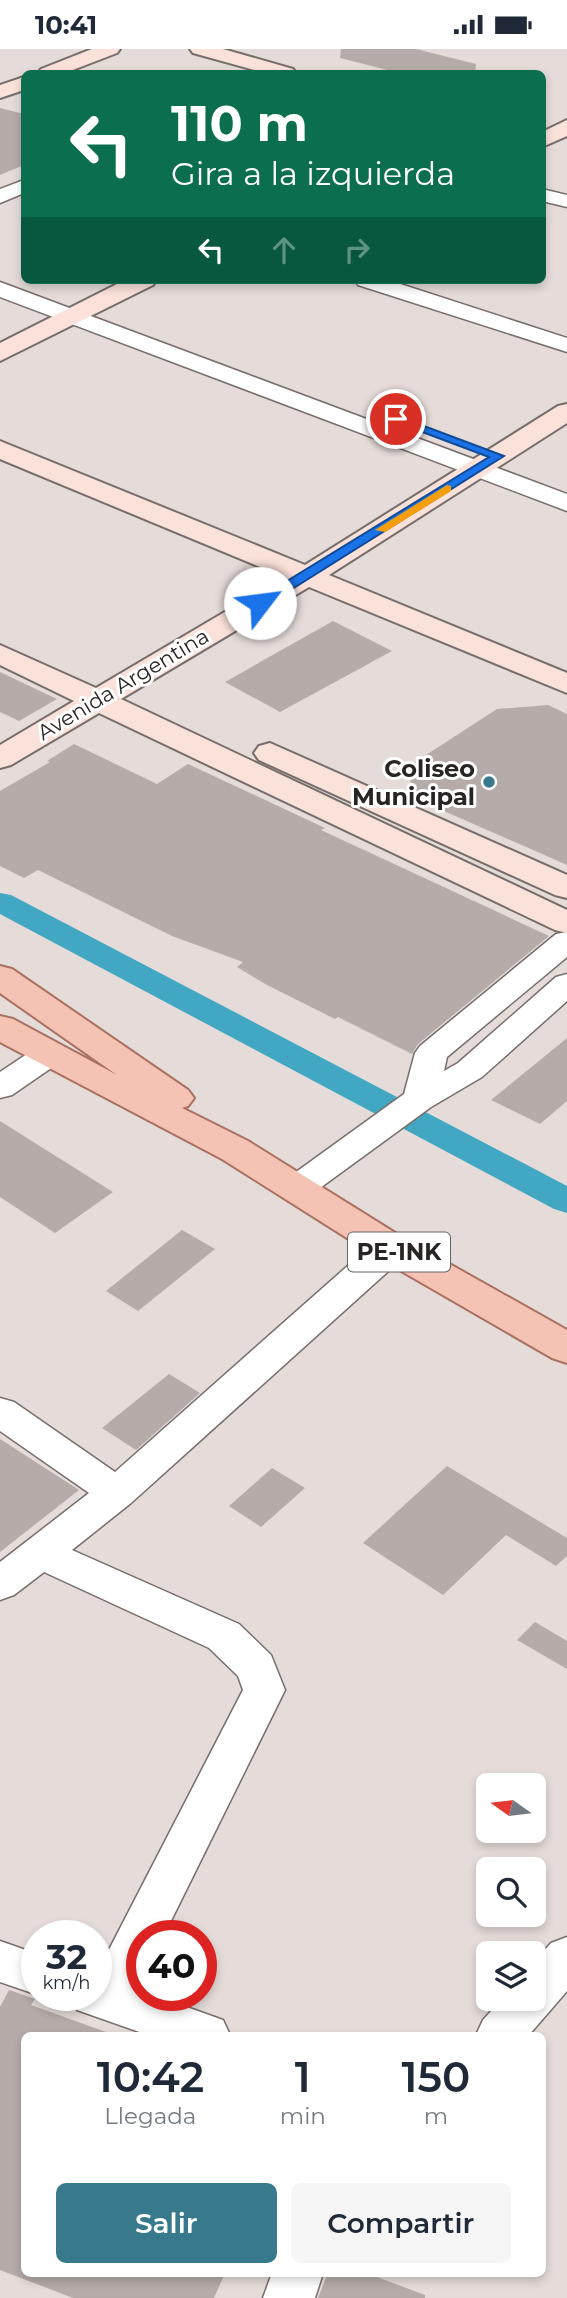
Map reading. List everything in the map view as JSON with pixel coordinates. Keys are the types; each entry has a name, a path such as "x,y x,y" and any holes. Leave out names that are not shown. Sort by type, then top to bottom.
{"main road":[{"name":"PE-1NK","path":"0,977 166,1090 235,1150"},
{"name":"PE-1NK","path":"0,1027 48,1055 235,1150 391,1248 567,1347"}],"street":[{"path":"56,70 110,49"},
{"path":"200,49 268,70"},
{"path":"0,92 21,84"},
{"path":"546,116 567,107"},
{"path":"546,140 567,127"},
{"path":"546,143 567,149"},
{"path":"0,197 21,186"},
{"path":"546,196 567,201"},
{"path":"0,274 21,284"},
{"path":"22,284 74,308 488,463 567,503"},
{"path":"0,353 110,284"},
{"path":"0,338 134,284"},
{"path":"378,284 567,345"},
{"path":"438,284 567,325"},
{"path":"0,289 74,308"},
{"name":"Avenida Argentina","path":"0,758 316,570 567,412"},
{"path":"0,429 567,684"},
{"path":"0,449 567,663"},
{"path":"488,463 567,481"},
{"path":"0,630 108,692 567,923"},
{"path":"0,655 108,692 567,888"},
{"path":"419,1099 432,1053 567,941"},
{"path":"297,1188 419,1099 470,1070 567,984"},
{"path":"0,1087 48,1055"},
{"path":"0,1584 117,1493 391,1248"},
{"path":"0,1412 117,1493"},
{"path":"40,1553 224,1636 256,1667 264,1690 112,1977"},
{"path":"546,1982 567,1957"},
{"path":"0,1961 21,1969"},
{"path":"112,2002 197,2032"},
{"path":"503,2032 521,2011"},
{"path":"289,2298 297,2277"}],"building":[{"path":"341,49 416,49 476,64 475,70 387,70 340,58"},
{"path":"0,108 21,113 21,166 0,175"},
{"path":"333,621 392,651 280,712 225,682"},
{"path":"0,672 57,699 19,721 0,712"},
{"name":"Coliseo Municipal","path":"548,705 567,714 567,865 412,797 409,766 497,709"},
{"path":"74,744 157,784 188,764 325,828 321,830 549,936 418,1044 412,1054 267,985 237,967 243,962 172,936 38,870 24,878 0,866 0,791 50,762 47,761"},
{"path":"567,1038 567,1101 540,1124 491,1100"},
{"path":"0,1121 113,1192 55,1233 0,1197"},
{"path":"182,1230 215,1249 138,1311 106,1291"},
{"path":"169,1374 200,1393 136,1450 102,1428"},
{"path":"0,1439 79,1490 0,1552"},
{"path":"447,1466 567,1538 567,1556 556,1566 506,1535 443,1595 363,1543"},
{"path":"272,1468 305,1488 261,1527 229,1506"},
{"path":"535,1622 567,1641 567,1669 517,1640"},
{"path":"9,1990 21,1994 21,2011 48,2011 106,2032 21,2032 21,2277 223,2277 214,2298 73,2298 0,2270 0,2007"},
{"path":"326,2277 377,2277 425,2295 425,2298 318,2298"}],"waterway":[{"path":"0,902 567,1201"}],"slow traffic":[{"path":"381,530 447,489"}],"place":[{"name":"Coliseo Municipal","path":"489,782"}],"route":[{"path":"260,603 498,456 396,419"}]}
